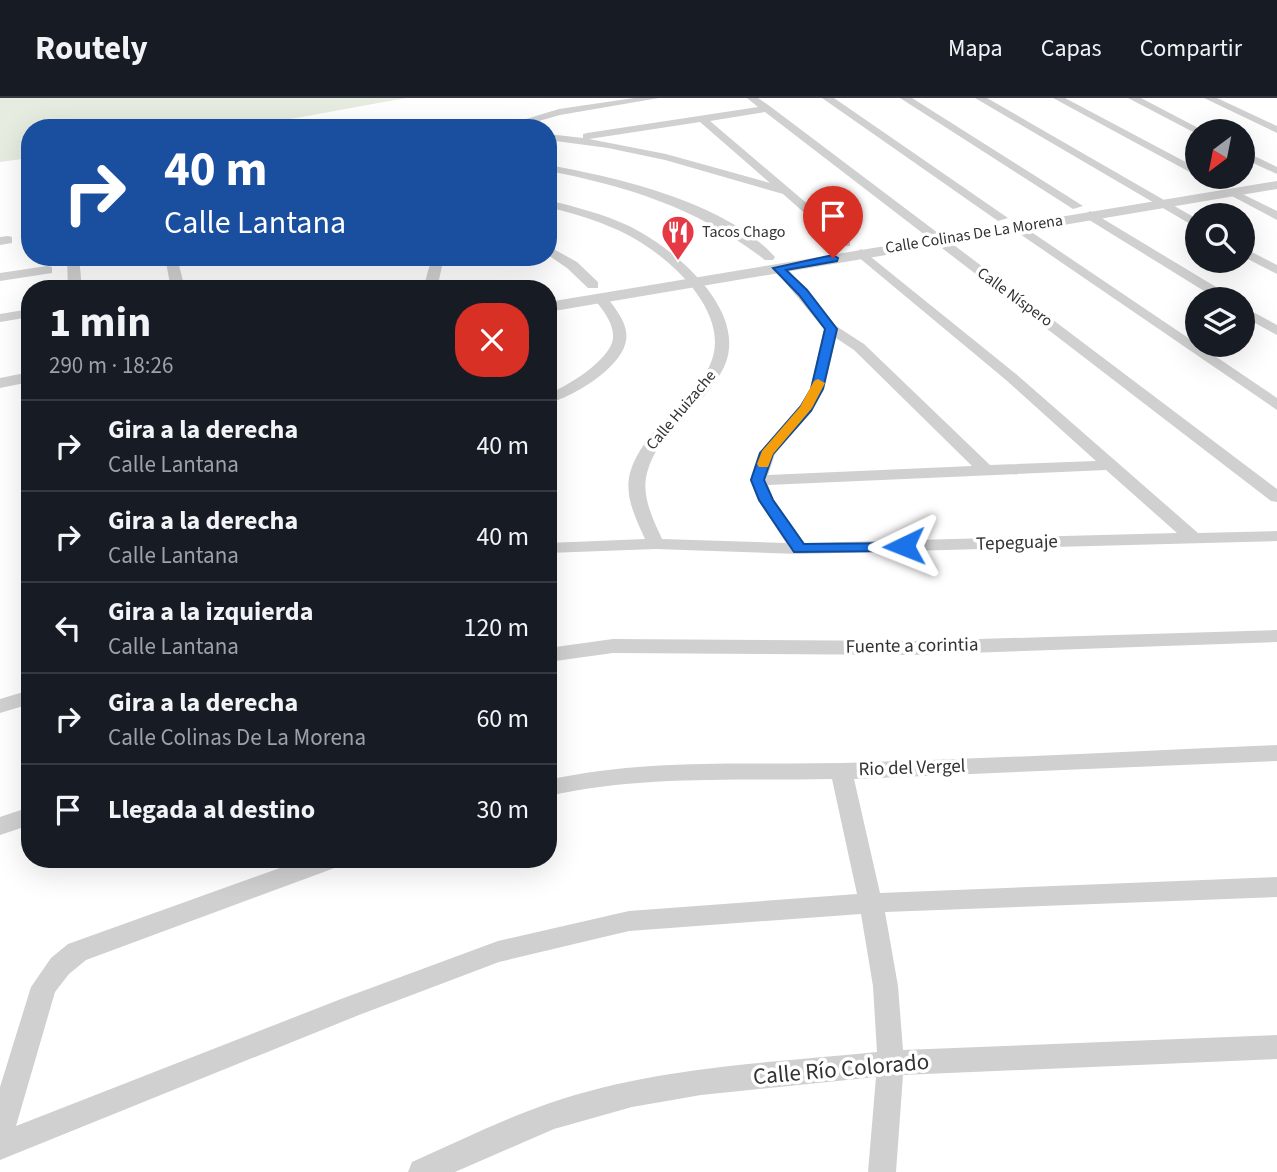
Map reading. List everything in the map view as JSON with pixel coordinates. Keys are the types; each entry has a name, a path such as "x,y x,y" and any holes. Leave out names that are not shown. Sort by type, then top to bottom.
{"street":[{"path":"529,119 549,113 654,98"},
{"name":"Calle Níspero","path":"752,98 1277,497"},
{"path":"827,98 1002,218"},
{"path":"905,98 1207,287"},
{"path":"980,98 1185,217"},
{"path":"1058,98 1185,167"},
{"path":"1133,98 1185,124"},
{"path":"1209,98 1277,131"},
{"path":"569,139 767,109"},
{"path":"701,118 782,191 846,243"},
{"path":"557,138 602,143 666,156 782,191"},
{"path":"1255,160 1277,172"},
{"path":"557,170 613,180 676,200 728,225 774,262 831,329 859,347 988,472"},
{"name":"Calle Colinas De La Morena","path":"1255,175 1277,172"},
{"name":"Calle Colinas De La Morena","path":"557,306 601,299 687,277 774,262 860,253 1002,218 1161,204 1277,185"},
{"name":"Calle Colinas De La Morena","path":"774,262 846,243 1018,227 1185,186"},
{"path":"1232,192 1277,216"},
{"name":"Calle Huizache","path":"557,206 590,215 652,243 717,311 723,328 723,351 703,388 658,433 645,453 637,477 638,501 656,544"},
{"path":"1018,227 1277,404"},
{"path":"860,253 1011,377 1193,538"},
{"path":"557,256 572,265 593,285"},
{"path":"1255,258 1277,270"},
{"path":"0,277 47,270"},
{"name":"Calle Colinas De La Morena","path":"557,291 593,285 687,277"},
{"path":"557,395 592,375 620,342 611,312 601,299"},
{"path":"0,318 21,314"},
{"path":"1255,318 1277,331"},
{"path":"799,549 766,500 758,480 767,453 806,408 817,389 831,329"},
{"path":"0,383 21,379"},
{"path":"0,399 21,395"},
{"path":"758,480 1110,465"},
{"name":"Tepeguaje","path":"557,548 656,544 799,549 1277,536"},
{"name":"Fuente a corintia","path":"557,653 613,646 913,648 1277,636"},
{"path":"0,706 21,700"},
{"name":"Rio del Vergel","path":"557,786 605,777 662,772 841,771 1277,753"},
{"path":"841,771 871,903 889,1018 890,1063 882,1172"},
{"path":"0,826 21,819"},
{"path":"0,1132 44,987 60,965 77,952 307,868"},
{"path":"0,1146 351,1007 498,953 629,921 871,903 1277,887"},
{"name":"Calle Río Colorado","path":"422,1172 551,1116 632,1094 701,1082 890,1063 1277,1046"}],"shaded area":[{"path":"0,98 406,98 290,119 21,119 21,159 0,162"}],"slow traffic":[{"path":"763,464 767,453 806,408 818,383"}],"place":[{"name":"Tacos Chago","path":"678,262"}],"route":[{"path":"833,258 779,268 831,329 817,389 806,408 767,453 758,480 766,500 799,549 904,546"}]}
